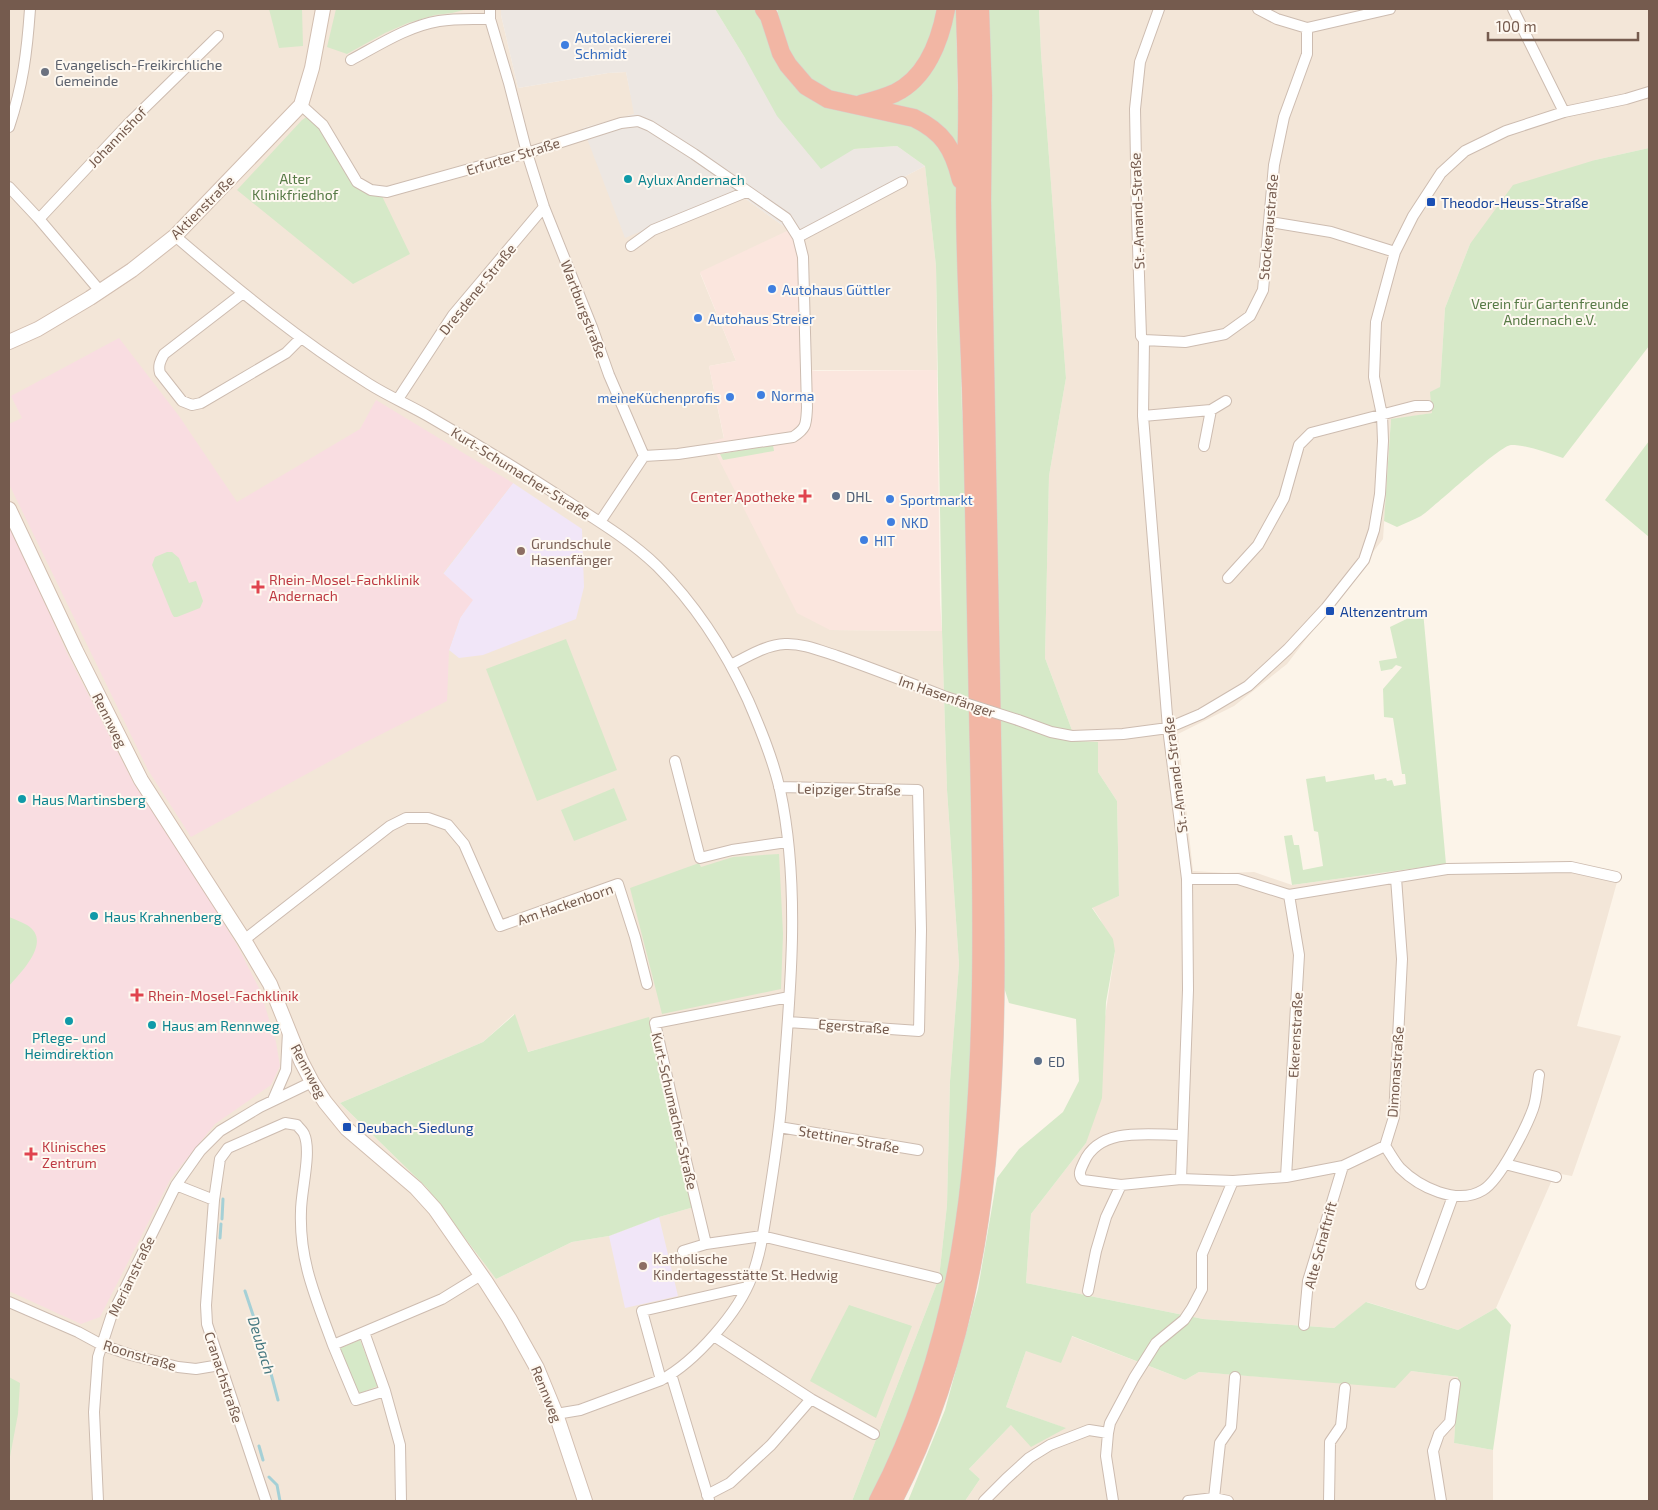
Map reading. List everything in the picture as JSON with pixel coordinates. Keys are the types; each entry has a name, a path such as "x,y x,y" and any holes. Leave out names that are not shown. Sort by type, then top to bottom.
{"highway":[{"path":"858,105 881,99 897,92 912,81 925,66 935,47 946,9"},
{"path":"878,1501 892,1474 917,1414 948,1313 963,1242 970,1190 978,1095 982,917 973,450 965,200 967,126 965,9"},
{"path":"893,1501 906,1477 930,1419 945,1376 964,1309 979,1226 991,1093 996,918 988,564 982,200 983,96 980,9"},
{"path":"767,11 781,53 788,65 801,82 816,93 843,103 914,118 939,133 949,145 958,167 965,200"}],"street":[{"path":"9,127 19,96 24,68 30,9"},
{"name":"St.-Amand-Straße","path":"1159,9 1140,62 1135,109 1137,216 1141,336 1144,340 1143,416 1168,728 1188,879 1188,990 1181,1180"},
{"path":"1258,9 1277,19 1307,28 1390,9"},
{"path":"1513,9 1564,112"},
{"name":"Aktienstraße","path":"9,342 38,329 100,291 132,270 175,236 301,105 312,68 321,10"},
{"path":"351,60 389,39 439,21 490,14"},
{"name":"Wartburgstraße","path":"490,14 527,153 544,207 609,375 644,456"},
{"name":"Stockeraustraße","path":"1144,340 1185,342 1225,334 1250,316 1262,290 1274,165 1284,117 1307,54 1307,28"},
{"name":"Johannishof","path":"39,219 128,124 218,36"},
{"path":"1168,728 1201,714 1248,686 1301,637 1364,560 1374,530 1380,494 1383,441 1382,415 1374,377 1376,322 1395,252 1413,216 1440,173 1465,151 1506,131 1564,112 1649,92"},
{"name":"Erfurter Straße","path":"301,105 323,125 357,182 371,190 387,192 527,153 621,123 638,122 650,126 694,154 786,218 798,237 804,269 806,426 801,432 793,436 678,454 644,456"},
{"path":"798,237 902,182"},
{"path":"9,187 39,219 100,291"},
{"path":"631,246 653,230 746,192"},
{"name":"Dresdener Straße","path":"398,399 453,315 544,207"},
{"path":"1270,222 1331,232 1395,252"},
{"name":"Kurt-Schumacher-Straße","path":"175,236 300,339 373,387 398,399 500,457 618,533 655,565 682,593 712,633 731,664 767,743 780,787 787,842 792,932 788,1022 779,1126 762,1236 753,1275 739,1302 714,1336 672,1374 661,1380 580,1410 556,1414"},
{"path":"243,293 164,354 160,360 160,374 182,401 192,405 207,400 286,353 300,339"},
{"path":"1143,416 1211,410 1226,401"},
{"path":"1228,578 1258,545 1284,498 1299,445 1311,433 1415,406 1428,406"},
{"path":"1204,446 1211,410"},
{"path":"600,522 644,456"},
{"name":"Rennweg","path":"9,509 76,651 141,780 244,940 270,984 312,1082 325,1102 347,1129 421,1193 481,1275 509,1318 537,1368 556,1414 585,1501"},
{"name":"Im Hasenfänger","path":"731,664 772,647 785,644 799,645 851,661 1051,732 1072,736 1123,734 1168,728"},
{"path":"675,760 700,858 732,850 787,842"},
{"name":"Leipziger Straße","path":"780,787 918,790 921,930 919,1031"},
{"name":"Am Hackenborn","path":"244,940 390,826 406,818 428,818 448,826 464,844 500,926 618,884 635,937 647,984"},
{"path":"1188,879 1238,879 1289,894 1447,869 1571,867 1616,877"},
{"name":"Dimonastraße","path":"1385,1146 1394,1117 1402,959 1396,878"},
{"name":"Ekerenstraße","path":"1286,1177 1299,955 1289,894"},
{"name":"Kurt-Schumacher-Straße","path":"706,1244 655,1023 789,997"},
{"name":"Egerstraße","path":"788,1022 919,1031"},
{"path":"273,1100 286,1070 288,1029"},
{"path":"1182,1135 1125,1135 1107,1139 1086,1156 1080,1177 1083,1180 1121,1185 1181,1180 1233,1181 1286,1177 1343,1166 1385,1146 1400,1168 1425,1187 1454,1196 1467,1196 1483,1190 1496,1177 1505,1164 1534,1108 1539,1075"},
{"name":"Merianstraße","path":"98,1501 94,1412 98,1357 110,1317 176,1185 200,1151 220,1131 273,1100 312,1082"},
{"name":"Cranachstraße","path":"266,1501 207,1324 206,1305 214,1200 220,1159 228,1148 285,1123 297,1125 304,1134 306,1145 300,1210 302,1244 307,1275 333,1345"},
{"name":"Stettiner Straße","path":"779,1126 918,1150"},
{"path":"1505,1164 1556,1178"},
{"name":"Alte Schaftrift","path":"1304,1325 1308,1281 1343,1166"},
{"path":"1113,1501 1106,1456 1108,1433 1117,1408 1156,1343 1184,1320 1202,1289 1202,1254 1233,1181"},
{"path":"176,1185 214,1200"},
{"path":"1088,1291 1096,1251 1106,1217 1121,1185"},
{"path":"1421,1284 1454,1196"},
{"path":"683,1251 706,1244 762,1236 937,1278"},
{"path":"385,1390 356,1400 333,1345 442,1298 481,1275"},
{"path":"661,1380 642,1311 746,1288"},
{"name":"Roonstraße","path":"9,1302 78,1332 102,1345 178,1367 196,1370 220,1365"},
{"path":"364,1332 385,1390 400,1445 401,1501"},
{"path":"714,1336 812,1399 874,1434"},
{"path":"672,1374 708,1498 730,1483 771,1445 812,1399"},
{"path":"1214,1498 1220,1443 1231,1427 1235,1377"},
{"path":"1441,1501 1433,1450 1439,1434 1450,1422 1455,1384"},
{"path":"1329,1501 1330,1442 1341,1426 1345,1388"},
{"path":"988,1500 1029,1458 1050,1445 1088,1430 1108,1433"},
{"path":"1188,1501 1214,1498 1228,1501"}],"shaded area":[{"path":"9,9 501,9 518,88 608,73 626,72 635,114 583,128 736,192 789,230 800,231 925,166 936,266 937,370 801,370 800,346 700,273 736,361 709,366 724,439 710,442 830,630 942,631 947,790 959,964 950,1081 947,1205 939,1278 852,1501 9,1501","holes":["514,1014 527,1052 561,1043 694,1207 659,1217 609,1236 572,1242 496,1279 427,1188 340,1103 483,1042"]},
{"path":"501,9 715,9 745,58 854,149 897,146 925,166 800,231 789,230 736,192 625,238 583,128 634,114 626,72 608,73 518,88"},
{"path":"1039,9 1649,9 1649,148 1595,160 1470,244 1445,308 1440,387 1432,413 1391,420 1383,539 1287,664 1234,706 1178,734 1193,871 1254,872 1292,885 1446,864 1512,863 1619,875 1577,1026 1621,1036 1572,1176 1555,1173 1496,1308 1458,1330 1367,1302 1334,1328 1203,1319 1026,1283 1031,1214 1086,1143 1115,951 1100,919 1092,907 1119,896 1117,801 1098,772 1098,742 1076,741 1045,658 1049,476 1066,378"},
{"path":"789,230 798,252 801,369 817,371 937,370 942,631 830,630 797,613 710,442 724,438 709,366 736,361 700,272"},
{"name":"Rhein-Mosel-Fachklinik Andernach","path":"119,338 179,416 237,502 360,429 376,400 513,483 443,573 473,600 460,618 449,650 447,701 356,747 191,837 148,770 9,484 9,424 22,418 11,396"},
{"name":"Grundschule Hasenfänger","path":"513,483 582,529 584,587 576,619 483,655 459,658 449,650 460,618 472,600 443,574"},
{"path":"9,523 67,653 134,784 159,818 237,945 260,990 276,1042 280,1066 271,1085 215,1124 171,1178 100,1317 81,1324 9,1291"},
{"name":"Katholische Kindertagesstätte St. Hedwig","path":"659,1217 678,1296 625,1308 609,1236"},
{"path":"1071,1336 1185,1380 1199,1372 1275,1378 1411,1371 1458,1377 1454,1443 1493,1450 1493,1501 965,1501 980,1479 969,1469 1011,1425 1065,1428 1006,1407 1026,1351"}],"green space":[{"path":"269,9 302,9 303,46 279,48"},
{"path":"336,9 468,9 435,15 408,23 385,33 347,54 327,47"},
{"path":"715,9 758,9 797,85 912,122 943,144 957,188 962,412 968,454 976,963 974,1065 957,1239 925,1374 872,1501 852,1501 939,1278 947,1205 950,1081 959,964 947,790 942,631 936,266 925,166 897,146 854,149 821,169 777,116"},
{"path":"777,9 943,9 922,63 883,95 846,98 812,83 787,51"},
{"path":"951,9 956,9 959,151 880,107 894,99"},
{"path":"988,9 1039,9 1066,378 1049,476 1045,658 1076,741 1098,742 1098,772 1117,801 1119,896 1092,908 1113,939 1115,951 1106,1002 1102,1098 1086,1143 1031,1214 1026,1283 1203,1319 1334,1328 1366,1302 1458,1330 1496,1308 1511,1325 1493,1450 1454,1443 1458,1377 1411,1371 1395,1388 1199,1372 1185,1380 1072,1336 1061,1363 1026,1351 1006,1407 1066,1428 1031,1447 1011,1425 969,1469 980,1479 965,1501 908,1501 945,1410 978,1289 997,1178 1019,1149 1063,1112 1079,1081 1076,1019 1009,1003 1001,978"},
{"name":"Alter Klinikfriedhof","path":"308,116 320,127 354,185 381,194 410,254 353,284 237,190 302,120"},
{"name":"Verein für Gartenfreunde Andernach e.V.","path":"1649,148 1649,346 1563,458 1530,448 1511,445 1481,465 1421,516 1397,527 1384,521 1391,419 1432,413 1430,392 1440,387 1445,308 1470,244 1513,185 1595,160"},
{"path":"1649,441 1649,537 1605,500"},
{"path":"773,445 774,451 723,460 720,454"},
{"path":"172,552 179,558 189,583 196,581 203,601 200,608 177,617 174,617 172,614 152,565 155,557"},
{"path":"1423,611 1446,864 1292,885 1284,836 1292,835 1294,845 1299,845 1303,870 1323,866 1318,832 1314,831 1306,779 1325,776 1326,782 1374,774 1375,780 1386,778 1387,781 1392,780 1394,786 1406,784 1405,774 1402,774 1393,718 1384,717 1383,689 1402,667 1396,665 1392,669 1381,671 1379,661 1397,658 1390,627"},
{"path":"566,639 617,770 537,801 486,669"},
{"path":"614,788 627,820 574,841 561,810"},
{"path":"779,854 783,934 781,989 662,1014 630,888 699,863 701,867 733,857"},
{"path":"9,917 27,925 34,932 37,939 36,948 27,965 9,986"},
{"path":"515,1014 528,1052 649,1017 694,1207 659,1217 609,1236 572,1242 496,1279 427,1188 340,1103 483,1042"},
{"path":"849,1305 912,1326 876,1418 810,1381"},
{"path":"360,1340 378,1386 358,1394 340,1348"},
{"path":"9,1377 20,1383 18,1414 9,1462"}],"waterway":[{"name":"Deubach","path":"222,1219 223,1199"},
{"name":"Deubach","path":"220,1238 221,1224"},
{"name":"Deubach","path":"245,1291 265,1351 278,1400"},
{"name":"Deubach","path":"259,1446 263,1460"},
{"name":"Deubach","path":"269,1477 277,1485 280,1501"}],"place":[{"name":"Autolackiererei Schmidt","path":"565,45"},
{"name":"Evangelisch-Freikirchliche Gemeinde","path":"45,72"},
{"name":"Aylux Andernach","path":"628,179"},
{"name":"Theodor-Heuss-Straße","path":"1431,202"},
{"name":"Autohaus Güttler","path":"772,289"},
{"name":"Autohaus Streier","path":"698,318"},
{"name":"Norma","path":"761,395"},
{"name":"meineKüchenprofis","path":"730,397"},
{"name":"Center Apotheke","path":"805,496"},
{"name":"DHL","path":"836,496"},
{"name":"Sportmarkt","path":"890,499"},
{"name":"NKD","path":"891,522"},
{"name":"HIT","path":"864,540"},
{"name":"Grundschule Hasenfänger","path":"521,551"},
{"name":"Rhein-Mosel-Fachklinik Andernach","path":"258,587"},
{"name":"Altenzentrum","path":"1330,611"},
{"name":"Haus Martinsberg","path":"22,799"},
{"name":"Haus Krahnenberg","path":"94,916"},
{"name":"Rhein-Mosel-Fachklinik","path":"137,995"},
{"name":"Pflege- und Heimdirektion","path":"69,1021"},
{"name":"Haus am Rennweg","path":"152,1025"},
{"name":"ED","path":"1038,1061"},
{"name":"Deubach-Siedlung","path":"347,1127"},
{"name":"Klinisches Zentrum","path":"31,1154"},
{"name":"Katholische Kindertagesstätte St. Hedwig","path":"643,1266"}]}
